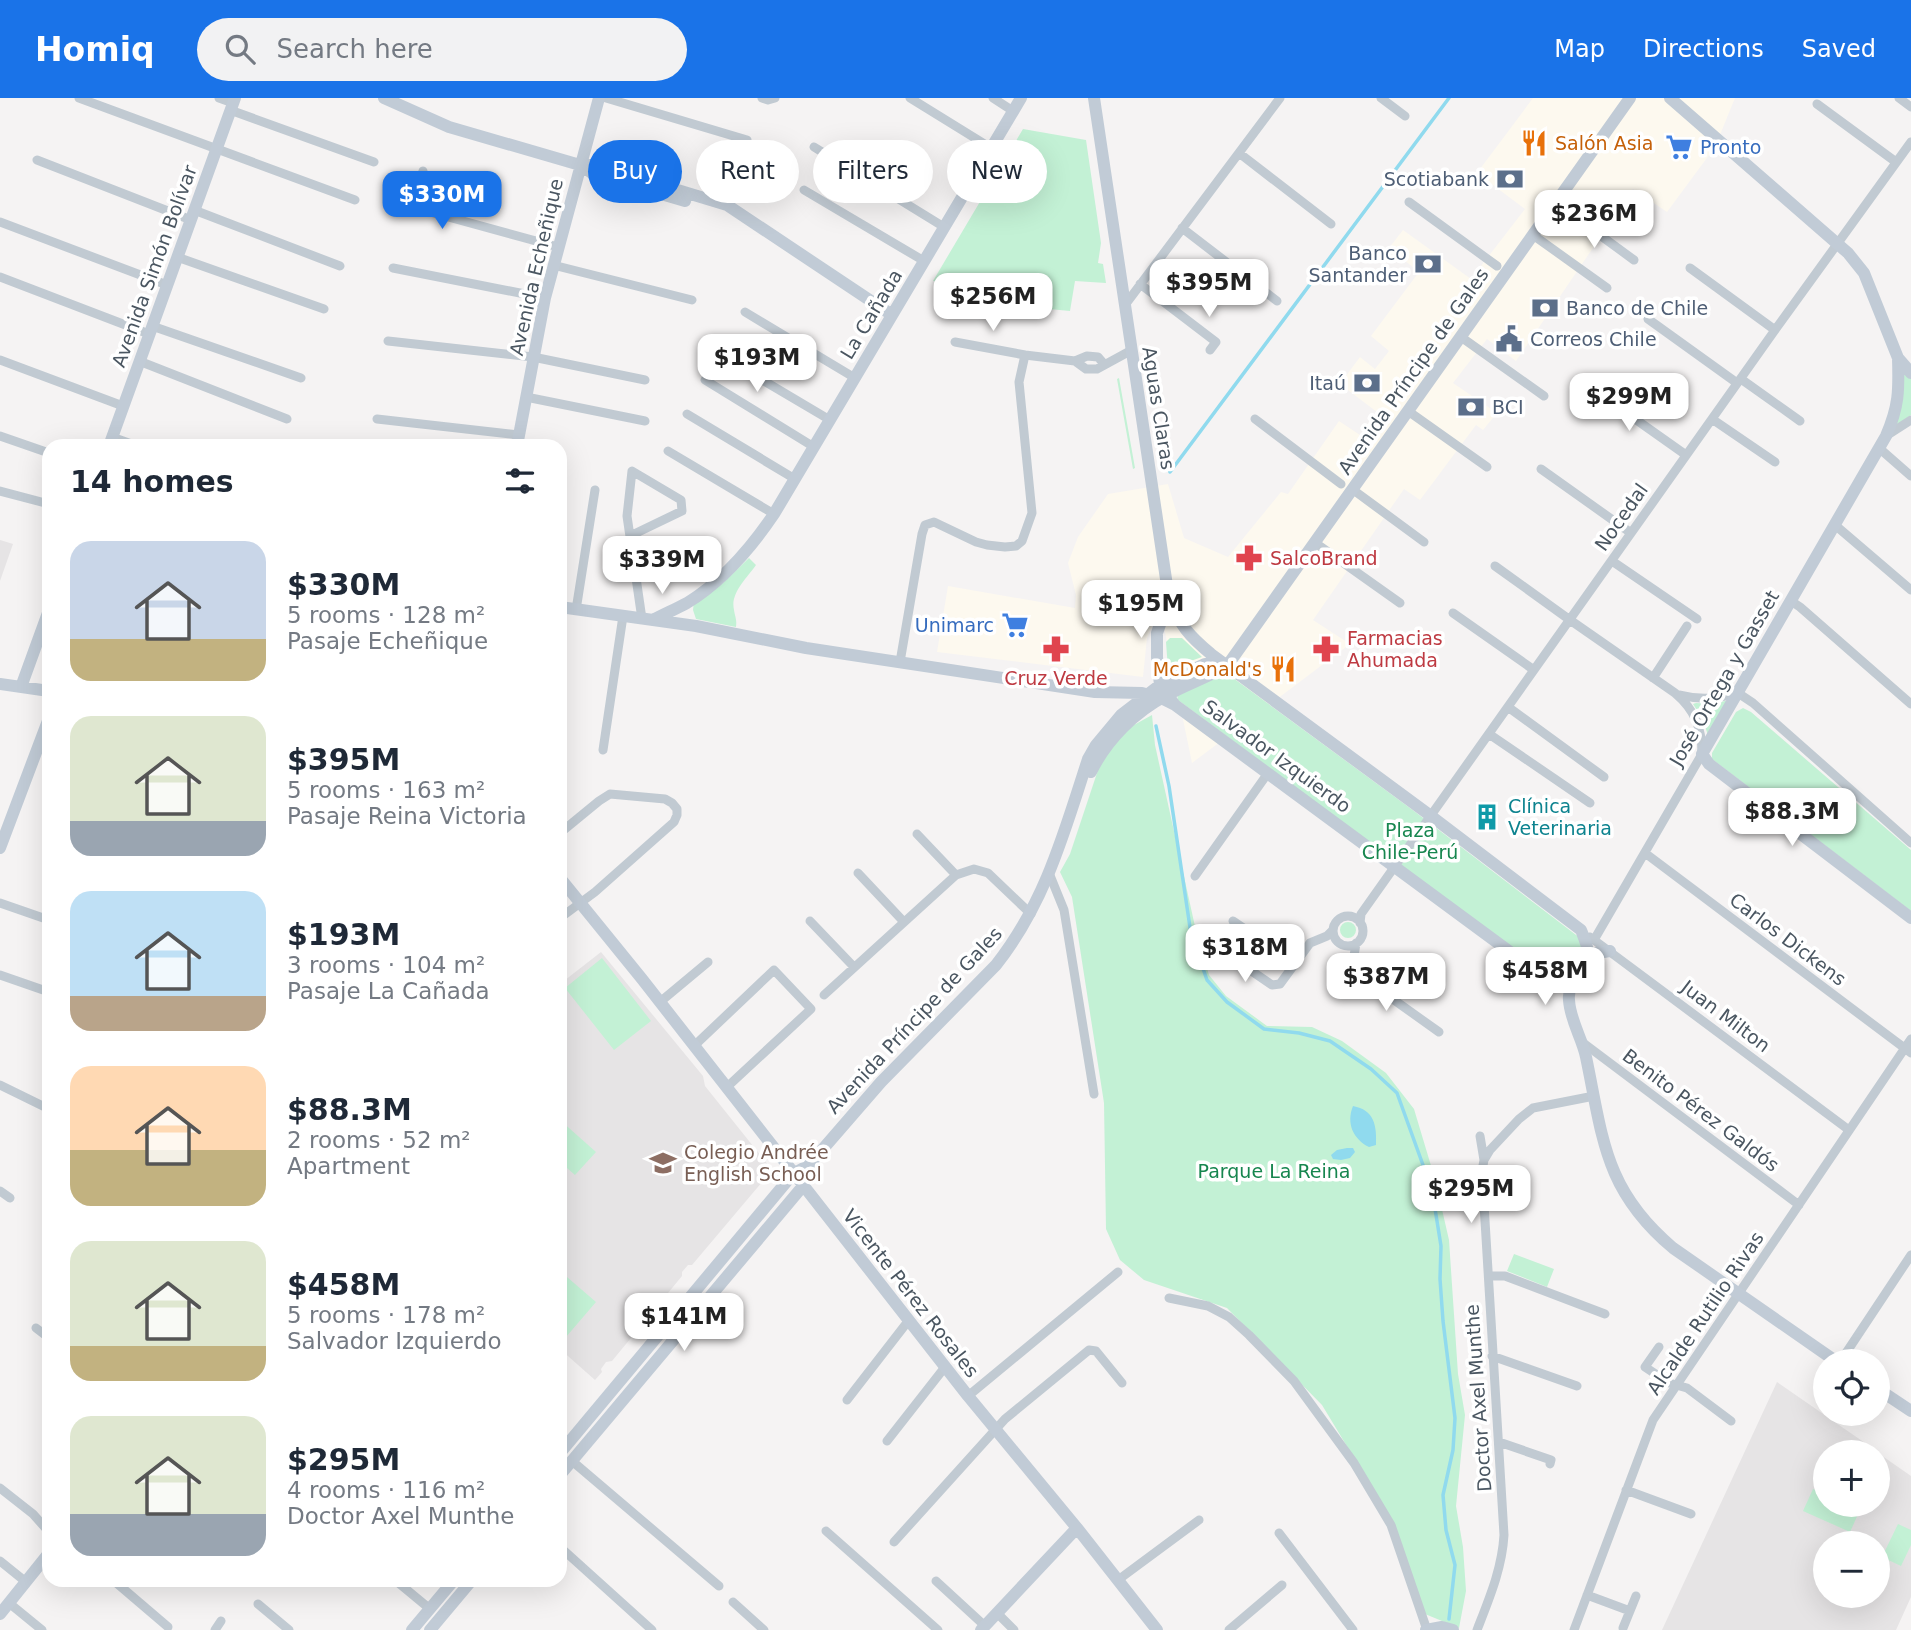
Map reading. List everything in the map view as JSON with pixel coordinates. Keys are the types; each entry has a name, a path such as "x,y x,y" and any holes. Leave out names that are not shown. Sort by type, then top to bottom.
{"street":[{"path":"79,98 355,200"},
{"path":"219,98 374,162"},
{"path":"384,98 449,127 580,165 593,174 742,216 892,315"},
{"name":"Avenida Echeñique","path":"518,439 545,298 599,98"},
{"path":"606,98 747,140"},
{"path":"762,98 775,98"},
{"path":"910,98 978,140"},
{"path":"993,98 1013,111"},
{"name":"La Cañada","path":"996,140 1021,98"},
{"name":"Aguas Claras","path":"1094,98 1172,632"},
{"path":"1125,305 1280,98"},
{"path":"1381,98 1405,116"},
{"name":"Avenida Príncipe de Gales","path":"1069,816 1096,762 1119,731 1205,664 1227,666 1314,542 1347,487 1408,411 1630,98"},
{"path":"1670,98 1838,243 1864,274 1898,358 1911,373"},
{"path":"1899,98 1911,107"},
{"name":"Avenida Simón Bolívar","path":"111,439 233,104"},
{"path":"1817,104 1896,162"},
{"name":"Nocedal","path":"1358,918 1911,142"},
{"path":"1238,153 1331,224"},
{"path":"37,160 340,266"},
{"path":"423,171 412,207 558,247"},
{"path":"804,190 924,261"},
{"path":"1409,202 1496,266"},
{"path":"905,203 944,227"},
{"name":"La Cañada","path":"648,620 687,602 729,571 762,532 958,203"},
{"path":"1556,203 1633,260"},
{"path":"0,222 167,285"},
{"path":"1182,229 1277,301"},
{"path":"1533,235 1607,288"},
{"path":"177,257 324,309"},
{"path":"553,265 692,300"},
{"path":"393,268 545,298"},
{"path":"1690,268 1775,330"},
{"path":"0,277 151,330 302,378"},
{"path":"1140,284 1216,342 1210,349"},
{"path":"745,312 855,378"},
{"path":"1648,319 1800,421"},
{"path":"1461,337 1544,396"},
{"path":"388,341 533,357 645,380"},
{"path":"955,342 1072,361 1087,356 1098,357 1104,364 1130,351"},
{"path":"710,349 830,420"},
{"path":"900,662 925,525 934,522 987,545 1016,546 1022,541 1032,513 1019,382 1025,355"},
{"name":"José Ortega y Gasset","path":"1594,940 1886,436 1898,401 1898,358"},
{"path":"0,360 123,406"},
{"path":"139,361 287,419"},
{"path":"705,380 814,447"},
{"path":"526,397 645,421"},
{"path":"1604,397 1686,456"},
{"path":"1408,411 1487,467"},
{"path":"687,414 795,479"},
{"path":"377,419 505,439"},
{"path":"1255,419 1424,542"},
{"path":"1712,419 1775,462"},
{"name":"José Ortega y Gasset","path":"1886,436 1911,421"},
{"path":"0,436 42,451"},
{"path":"1879,448 1911,476"},
{"path":"668,451 774,514"},
{"path":"1541,468 1631,533"},
{"path":"630,536 682,511 681,500 632,471 626,516 630,536 648,620"},
{"path":"576,610 595,490"},
{"path":"0,491 42,502"},
{"path":"1835,524 1911,590"},
{"path":"1314,542 1400,603"},
{"path":"1612,561 1697,619"},
{"path":"1495,566 1675,693 1696,715 1701,732 1702,754 1709,764 1911,918"},
{"name":"Aguas Claras","path":"1166,696 1157,657 1178,621 1168,599"},
{"path":"1791,601 1911,704"},
{"path":"678,624 687,602"},
{"path":"567,608 1106,694 1148,694"},
{"path":"1453,613 1534,670"},
{"path":"603,750 623,616"},
{"path":"1653,678 1687,626"},
{"path":"21,687 42,629"},
{"name":"Aguas Claras","path":"1172,632 1227,666"},
{"path":"1227,666 1581,930 1588,958"},
{"path":"0,684 42,690"},
{"path":"1675,693 1707,699 1738,693 1911,842"},
{"path":"1106,694 1119,704 1121,715"},
{"name":"Avenida Príncipe de Gales","path":"567,1445 793,1174 809,1165 881,1082 996,965 1031,914 1096,745 1121,715 1148,694 1166,696"},
{"name":"Salvador Izquierdo","path":"1166,696 1544,977 1573,1018"},
{"path":"1508,708 1604,777"},
{"path":"1489,734 1590,803"},
{"path":"0,848 42,737"},
{"path":"1195,876 1268,773"},
{"path":"567,827 610,794 665,799 677,809 674,822 661,835 567,913"},
{"path":"917,834 956,876"},
{"name":"Carlos Dickens","path":"1645,853 1908,1051"},
{"path":"824,995 956,876 974,869 988,873 1031,914"},
{"path":"858,873 904,922"},
{"path":"1049,873 1064,910 1094,1094"},
{"name":"Vicente Pérez Rosales","path":"567,887 968,1396 1157,1630"},
{"path":"0,903 42,918"},
{"path":"1234,959 1272,985 1280,984 1310,943 1331,935 1336,921 1340,918 1358,918 1363,933 1353,950 1352,970 1338,989"},
{"path":"1233,920 1295,963"},
{"path":"810,921 854,967"},
{"name":"Juan Milton","path":"1581,930 1849,1130"},
{"path":"1331,935 1339,943 1353,950 1388,981"},
{"path":"1611,951 1597,953 1588,958 1575,978 1568,999 1582,1042 1607,1154 1617,1181 1648,1226 1672,1248 1819,1349"},
{"path":"660,1002 708,961"},
{"path":"694,1046 774,970 811,1009 727,1087"},
{"path":"1352,970 1439,1032"},
{"path":"0,975 42,990"},
{"path":"1544,977 1556,984 1575,978"},
{"name":"Alcalde Rutilio Rivas","path":"1574,1630 1653,1420 1849,1130 1908,1051 1911,1039"},
{"name":"Benito Pérez Galdós","path":"1582,1042 1799,1205"},
{"path":"0,1085 42,1106"},
{"path":"1484,1160 1502,1137 1533,1108 1594,1096"},
{"name":"Doctor Axel Munthe","path":"1477,1630 1498,1575 1504,1535 1482,1171 1484,1160 1480,1136"},
{"name":"Avenida Príncipe de Gales","path":"567,1467 803,1186 809,1165"},
{"path":"0,1191 9,1198"},
{"path":"1847,1349 1911,1255"},
{"path":"968,1396 1118,1272"},
{"path":"1489,1276 1505,1276 1605,1314"},
{"path":"1169,1298 1208,1306 1229,1317 1294,1381 1354,1463 1391,1525 1430,1629 1452,1630"},
{"path":"847,1400 909,1321"},
{"path":"36,1328 42,1333"},
{"path":"1658,1347 1645,1367 1669,1383 1687,1388 1731,1422"},
{"path":"894,1542 1005,1419 1089,1350 1096,1351 1122,1383"},
{"path":"1492,1356 1577,1386"},
{"path":"887,1441 945,1367"},
{"path":"1890,1397 1911,1411"},
{"path":"1499,1442 1551,1460 1550,1464"},
{"path":"572,1461 719,1586"},
{"path":"0,1488 42,1519"},
{"path":"1626,1490 1691,1514"},
{"path":"33,1514 42,1524"},
{"path":"1118,1580 1199,1520"},
{"path":"936,1581 983,1628 1077,1528"},
{"path":"825,1531 938,1630"},
{"path":"1279,1532 1353,1630"},
{"path":"567,1553 652,1630"},
{"path":"0,1561 26,1582"},
{"path":"0,1614 42,1562"},
{"path":"1229,1630 1282,1585"},
{"path":"121,1587 168,1628"},
{"path":"403,1587 430,1609"},
{"path":"412,1630 448,1587"},
{"path":"430,1630 466,1587"},
{"path":"1587,1595 1630,1611"},
{"path":"1623,1628 1636,1596"},
{"path":"733,1602 764,1630"},
{"path":"9,1603 42,1630"},
{"path":"258,1604 289,1630"},
{"path":"997,1613 1014,1630"}],"shaded area":[{"path":"1533,98 1735,98 1715,147 1667,212 1633,189 1516,361 1487,339 1453,383 1497,413 1483,430 1476,425 1420,500 1404,489 1313,620 1350,644 1192,763 1160,608 1147,638 1143,677 937,652 948,586 1075,608 1076,595 1068,563 1078,537 1108,494 1168,484 1184,538 1228,557 1281,492 1288,494 1339,421 1360,435 1377,412 1340,384 1360,357 1375,369 1389,351 1371,336 1419,272 1389,248 1403,230 1471,279 1525,209 1477,173"},
{"path":"0,540 13,544 0,581"},
{"name":"Colegio Andrée English School","path":"601,952 703,1076 705,1086 769,1166 768,1175 692,1265 688,1265 682,1272 682,1276 612,1361 606,1362 595,1380 567,1355 567,979"},
{"path":"1777,1382 1813,1407 1813,1426 1840,1426 1861,1440 1813,1440 1813,1517 1890,1517 1890,1461 1911,1476 1911,1597 1896,1630 1662,1630"}],"green space":[{"path":"1023,129 1086,140 1101,243 1098,263 1103,264 1106,283 1075,281 1070,311 1038,308 1037,299 933,281 979,203 1047,203 1047,140 1016,140"},
{"path":"1904,371 1911,378 1911,415 1894,428 1902,401"},
{"path":"1119,378 1135,468 1133,469 1117,379"},
{"path":"749,558 756,565 734,598 736,627 696,619 694,601 723,583"},
{"path":"1170,638 1182,638 1202,657 1168,669 1166,642"},
{"name":"Plaza Chile-Perú","path":"1224,673 1414,811 1580,938 1583,948 1564,980 1554,980 1178,700 1177,694"},
{"path":"1727,701 1708,735 1693,704"},
{"path":"1743,708 1751,712 1911,850 1911,911 1712,759 1712,753 1736,712"},
{"name":"Parque La Reina","path":"1152,715 1155,745 1196,931 1209,975 1226,996 1267,1026 1312,1027 1342,1041 1386,1073 1414,1109 1435,1179 1449,1240 1458,1374 1465,1415 1456,1506 1463,1547 1466,1591 1459,1628 1425,1614 1394,1524 1322,1405 1227,1308 1144,1280 1120,1260 1106,1229 1104,1103 1072,897 1060,872 1070,854 1100,764 1123,731"},
{"path":"1345,922 1351,922 1356,930 1354,936 1345,938 1340,933 1340,927"},
{"path":"602,958 651,1021 614,1050 567,991 567,986"},
{"path":"567,1126 596,1152 575,1175 567,1168"},
{"path":"1514,1254 1554,1269 1547,1287 1507,1271"},
{"path":"567,1277 596,1302 567,1336"},
{"path":"1813,1489 1813,1515 1803,1511"},
{"path":"1816,1517 1857,1517 1850,1531"},
{"path":"1898,1524 1911,1530 1911,1545 1901,1566 1890,1561 1890,1540"}],"water":[{"path":"1353,1106 1366,1111 1373,1120 1376,1145 1369,1147 1363,1144 1352,1130 1350,1118"},
{"path":"1353,1148 1355,1152 1350,1158 1333,1159 1331,1155 1337,1150"}],"waterway":[{"path":"1170,472 1449,98"},
{"path":"1156,726 1169,786 1191,934 1207,980 1227,1002 1264,1029 1299,1033 1330,1041 1371,1069 1397,1093 1432,1190 1441,1246 1443,1321 1455,1418 1453,1450 1443,1495 1446,1530 1455,1565 1449,1619"}],"place":[{"name":"Salón Asia","path":"1534,143"},
{"name":"Pronto","path":"1679,147"},
{"name":"Scotiabank","path":"1510,179"},
{"name":"Banco Santander","path":"1428,264"},
{"name":"Banco de Chile","path":"1545,308"},
{"name":"Correos Chile","path":"1509,339"},
{"name":"Itaú","path":"1367,383"},
{"name":"BCI","path":"1471,407"},
{"name":"SalcoBrand","path":"1249,558"},
{"name":"Unimarc","path":"1015,625"},
{"name":"Cruz Verde","path":"1056,649"},
{"name":"Farmacias Ahumada","path":"1326,649"},
{"name":"McDonald's","path":"1283,669"},
{"name":"Clínica Veterinaria","path":"1487,817"},
{"name":"Colegio Andrée English School","path":"663,1163"}]}
